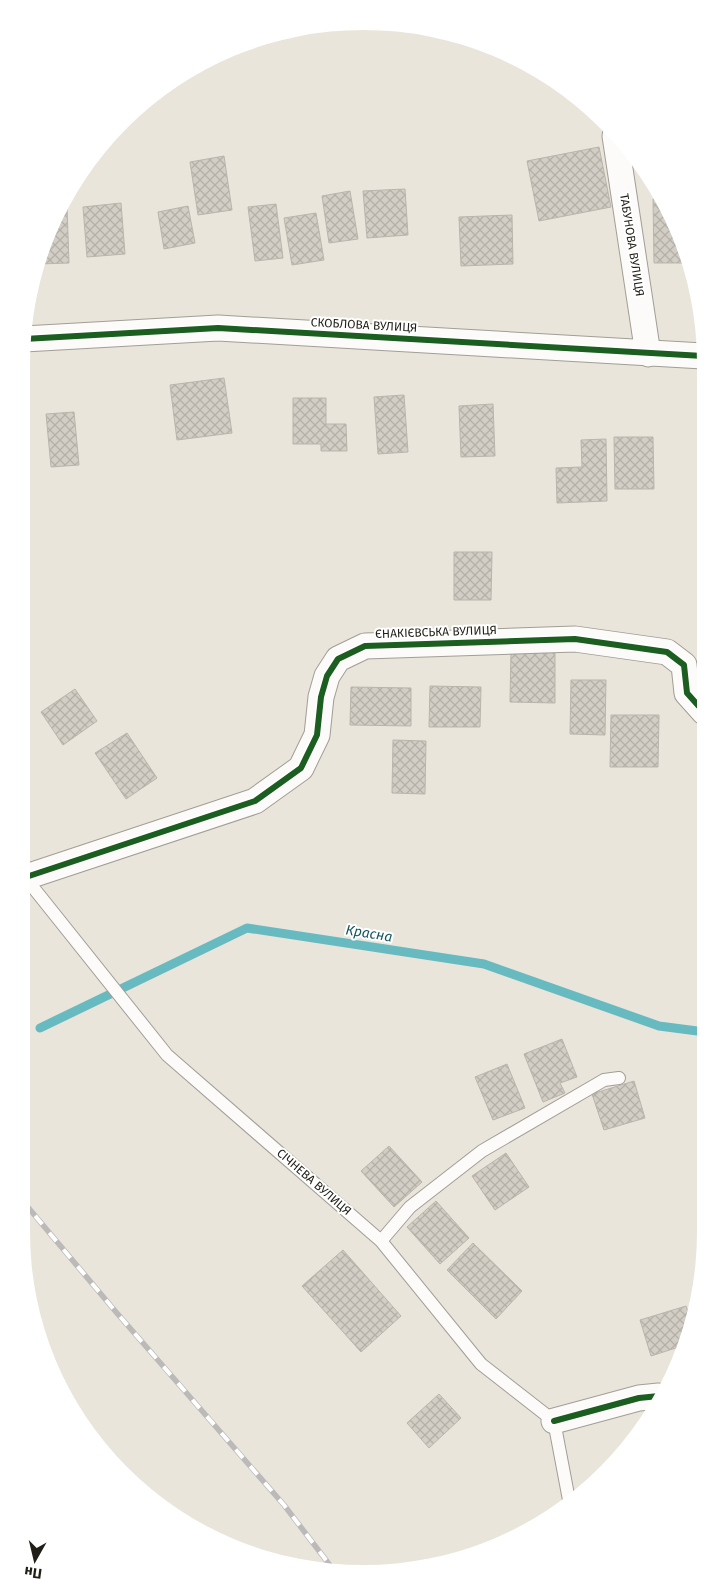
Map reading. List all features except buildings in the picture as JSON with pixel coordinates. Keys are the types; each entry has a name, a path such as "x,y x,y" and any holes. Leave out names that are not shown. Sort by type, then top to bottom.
{"street":[{"name":"ТАБУНОВА ВУЛИЦЯ","path":"618,148 648,354"},
{"name":"СКОБЛОВА ВУЛИЦЯ","path":"31,339 218,328 697,356"},
{"name":"ЄНАКІЄВСЬКА ВУЛИЦЯ","path":"30,874 255,801 301,768 317,735 321,697 327,676 338,659 365,646 574,639 667,652 684,665 686,693 697,705"},
{"path":"554,1421 639,1398 653,1397"}],"lane":[{"name":"СІЧНЕВА ВУЛИЦЯ","path":"30,884 167,1055 381,1241 481,1364 554,1421"},
{"path":"381,1241 410,1208 482,1151 604,1080 620,1078"},
{"path":"554,1421 568,1495"}],"waterway":[{"name":"Красна","path":"40,1028 247,928 484,964 659,1026 697,1031"}],"railway":[{"path":"30,1210 116,1312 284,1505 328,1563"}],"cycle path":[{"path":"31,339 218,328 697,356"},
{"path":"30,876 255,801 301,768 317,735 321,697 327,676 338,659 365,646 575,639 667,652 684,665 687,693 697,704"},
{"path":"554,1421 639,1398 653,1397"}]}
